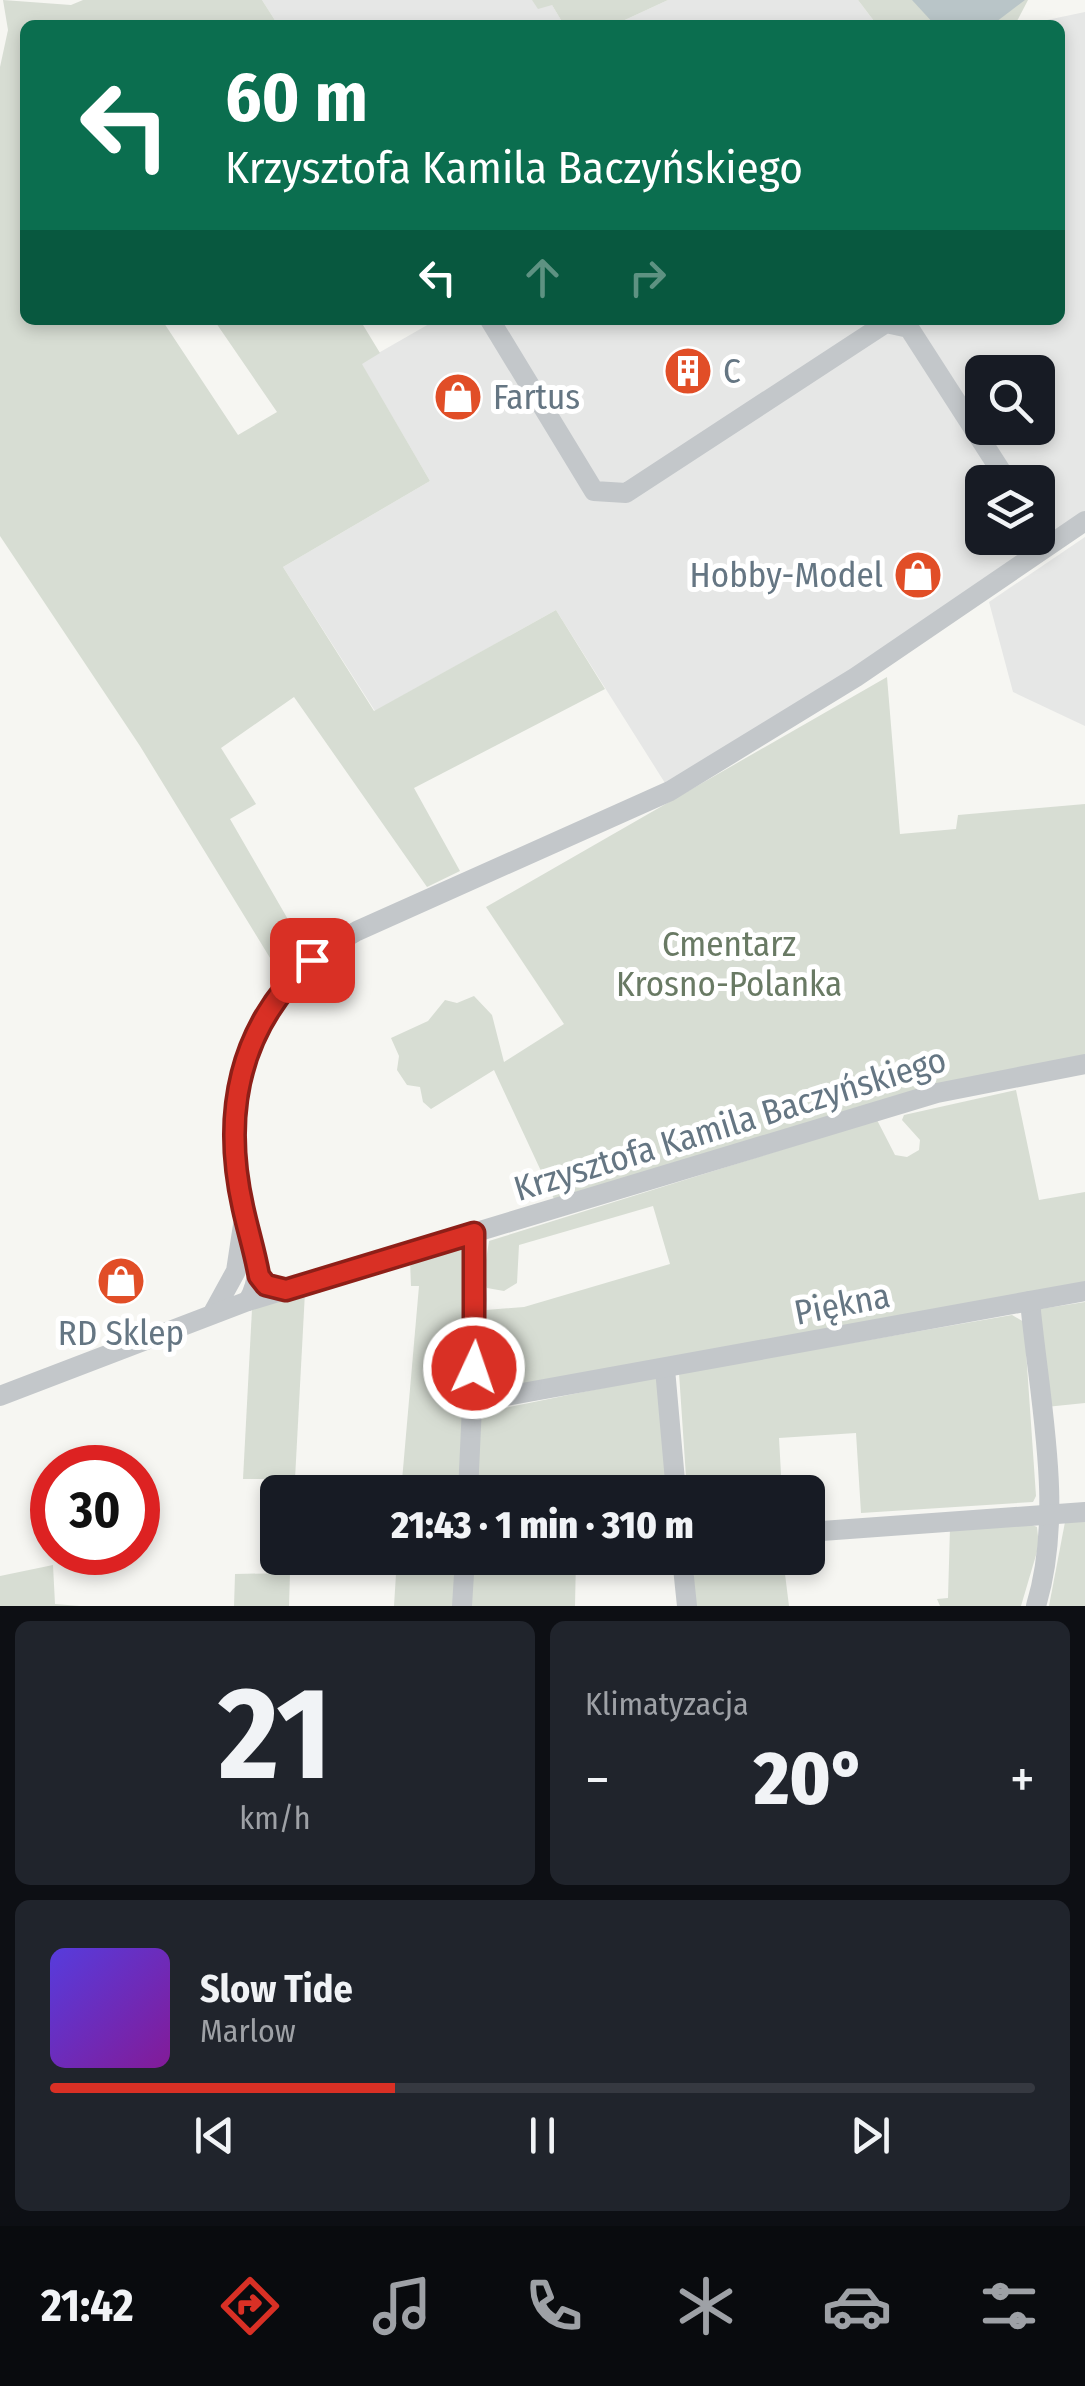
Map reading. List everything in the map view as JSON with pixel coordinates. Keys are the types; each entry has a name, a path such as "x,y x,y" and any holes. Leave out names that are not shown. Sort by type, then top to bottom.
{"street":[{"path":"493,325 594,491 626,494 883,325"},
{"path":"895,325 909,328 997,465"},
{"path":"1055,532 1085,521"},
{"path":"286,1290 266,1285 259,1276 233,1142 239,1074 267,1010 312,960 357,932 670,791 856,677 1019,555"},
{"name":"Krzysztofa Kamila Baczyńskiego","path":"0,1396 214,1311 937,1093 1085,1064"},
{"path":"214,1311 237,1267 244,1211"},
{"path":"469,1475 477,1299 474,1233"},
{"path":"237,1267 248,1301"},
{"path":"248,1301 259,1276"},
{"name":"Piękna","path":"472,1402 1085,1291"},
{"path":"1030,1302 1050,1513 1046,1574 1036,1606"},
{"path":"665,1370 674,1475"},
{"path":"825,1531 1085,1512"},
{"path":"462,1606 464,1575"},
{"path":"683,1575 686,1606"}],"shaded area":[{"path":"262,0 532,0 552,5 561,20 275,20"},
{"path":"668,0 858,0 873,20 625,20"},
{"path":"912,0 1025,0 999,20 930,20"},
{"path":"1085,12 1085,521 1055,541 1055,465 965,465 965,555 1033,555 670,791 556,610 375,711 283,567 430,481 361,363 427,325 1065,325 1065,20 1047,20"},
{"path":"1085,537 1085,726 1013,692 989,602"}],"green space":[{"path":"3,0 71,5 83,0 262,0 275,20 20,20 20,325 165,325 238,435 277,412 217,325 363,325 380,353 362,364 430,481 283,567 374,711 556,610 605,689 414,788 460,871 427,887 294,697 221,748 256,804 230,819 312,961 286,984 140,746 0,536 0,67 8,30"},
{"path":"532,0 668,0 625,20 561,20 552,5 538,9"},
{"path":"858,0 1028,0 1018,20 873,20"},
{"name":"Cmentarz Krosno-Polanka","path":"887,677 900,834 956,829 958,815 1085,804 1085,1064 554,1199 494,1070 431,1109 423,1102 420,1087 407,1085 397,1070 399,1056 391,1038 428,1021 445,1000 457,1003 474,996 492,1015 504,1062 564,1024 486,907"},
{"path":"1016,1090 1039,1200 1085,1192 1085,1285 483,1391 486,1310 524,1307 670,1264 653,1206 519,1245 517,1283 504,1291 487,1288 483,1279 489,1241 877,1120 895,1155 907,1157 919,1150 920,1140 902,1120 904,1115"},
{"path":"462,1246 470,1262 461,1475 402,1475 419,1286 411,1286 410,1261"},
{"path":"305,1292 295,1475 243,1479 252,1309"},
{"path":"1085,1302 1085,1403 1046,1407 1040,1309"},
{"path":"1012,1315 1024,1322 1036,1496 1033,1502 861,1513 856,1433 779,1438 781,1475 686,1475 679,1373"},
{"path":"657,1377 666,1475 476,1475 478,1422 490,1411"},
{"path":"1065,1522 1085,1522 1085,1606 1049,1606"},
{"path":"1027,1523 1037,1527 1039,1545 1021,1606 940,1606 937,1599 948,1598 950,1528"},
{"path":"30,1570 30,1575 54,1575 55,1604 80,1606 0,1606 0,1576"},
{"path":"235,1574 290,1575 289,1606 234,1606"},
{"path":"396,1575 456,1575 455,1606 394,1606"},
{"path":"472,1575 576,1575 575,1606 471,1606"},
{"path":"693,1575 785,1575 789,1606 696,1606"}],"place":[{"name":"C","path":"688,371"},
{"name":"Fartus","path":"458,397"},
{"name":"Hobby-Model","path":"918,575"},
{"name":"RD Sklep","path":"121,1281"}],"route":[{"path":"312,960 286,984 267,1010 239,1074 232,1113 236,1166 259,1276 266,1285 286,1290 474,1233 474,1368"}]}
